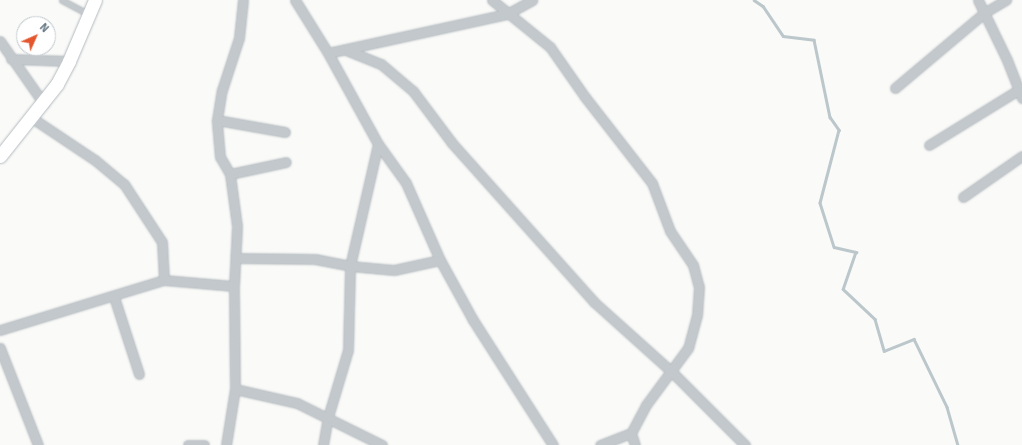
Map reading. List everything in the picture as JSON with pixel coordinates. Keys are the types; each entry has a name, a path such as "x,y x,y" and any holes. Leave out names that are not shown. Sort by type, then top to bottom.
{"main road":[{"path":"0,156 44,104 69,62 95,0"}],"street":[{"path":"226,445 235,390 234,286 237,258 237,226 230,174 220,157 217,120 222,90 239,38 243,0"},
{"path":"295,0 328,53 378,144 406,184 440,260 473,320 553,445"},
{"path":"492,0 507,14 550,47 585,97 652,183 670,231 693,265 700,287 697,314 688,348 646,405 631,433 600,445"},
{"path":"328,53 507,14 532,0"},
{"path":"929,145 1020,94 1007,60 978,0"},
{"path":"895,88 984,13 1006,0"},
{"path":"0,41 11,59 44,104"},
{"path":"346,50 381,64 413,92 452,143 594,302 670,371 745,445"},
{"path":"11,59 69,62"},
{"path":"32,118 95,160 124,184 162,242 164,280"},
{"path":"217,120 285,132"},
{"path":"323,445 328,417 348,350 350,266 378,144"},
{"path":"963,197 1022,156"},
{"path":"230,174 286,162"},
{"path":"237,258 315,259 350,266 394,270 440,260"},
{"path":"0,330 114,297 164,280 234,286"},
{"path":"114,297 139,374"},
{"path":"0,348 38,445"},
{"path":"235,390 297,403 382,445"},
{"path":"631,433 635,445"},
{"path":"188,445 204,445"}],"lane":[{"path":"62,0 90,14"}],"waterway":[{"path":"754,0 763,6 783,36 814,40 830,117 839,130 820,203 834,247 856,252 843,289 875,319 884,351 914,339 947,407 958,445"}]}
